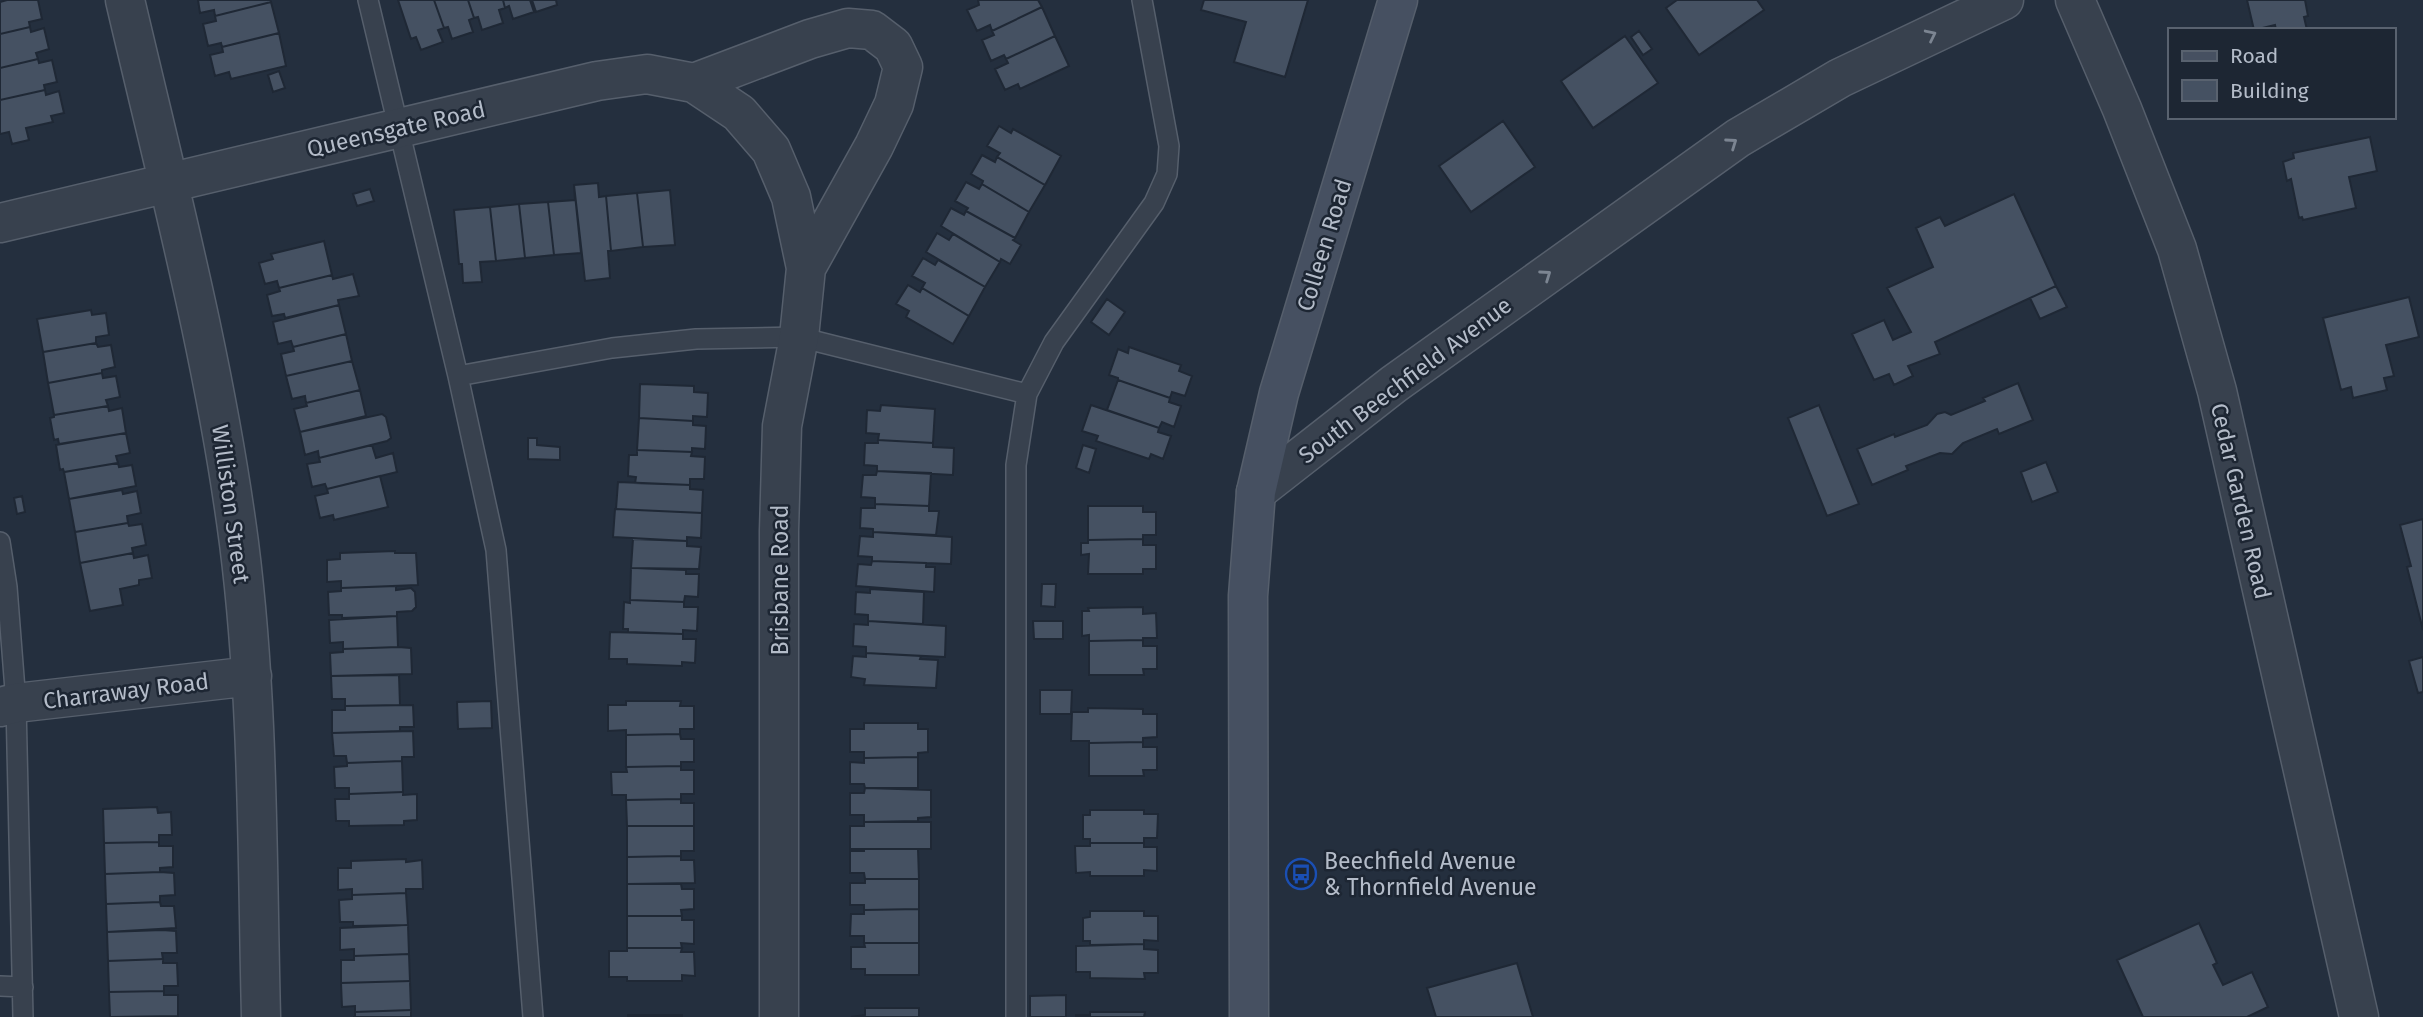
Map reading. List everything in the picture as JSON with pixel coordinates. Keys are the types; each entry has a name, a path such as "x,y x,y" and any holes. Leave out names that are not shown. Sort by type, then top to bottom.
{"street":[{"name":"Williston Street","path":"125,0 207,357 227,457 239,545 252,676 261,1017"},
{"name":"Colleen Road","path":"1256,492 1279,393 1398,0"},
{"name":"South Beechfield Avenue","path":"1256,492 1394,384 1738,138 1840,78 2004,0"},
{"name":"Cedar Garden Road","path":"2075,0 2178,249 2217,391 2359,1017"},
{"path":"694,83 848,27 872,30 893,46 903,66 894,104 874,146 806,268"},
{"name":"Queensgate Road","path":"0,223 597,81 647,74 694,83 739,113 771,150"},
{"name":"Brisbane Road","path":"771,150 791,197 806,268 799,337 782,426 779,544 779,1017"},
{"path":"1249,1017 1248,596 1256,492"},
{"name":"Charraway Road","path":"8,705 252,676"}],"lane":[{"path":"368,0 458,376 496,550 533,1017"},
{"path":"1016,1017 1016,465 1027,394 1054,342 1154,203 1167,174 1169,146 1142,0"},
{"path":"458,376 624,346 696,339 799,337 1027,394"},
{"path":"0,542 7,587 8,705 23,1017"},
{"path":"0,986 23,987"}],"building":[{"path":"38,0 42,19 29,22 30,27 0,34 0,2"},
{"path":"198,0 271,2 215,16 214,10 200,13"},
{"path":"398,0 434,0 444,28 438,30 443,42 421,50 416,37 411,39"},
{"path":"434,0 468,0 474,18 469,20 473,32 452,39 448,27 444,28"},
{"path":"468,0 503,0 505,8 499,10 503,23 482,30 478,17 474,18"},
{"path":"503,0 530,0 534,12 513,19 509,6 505,8"},
{"path":"532,0 556,0 557,5 536,12"},
{"path":"978,0 1038,0 1042,7 992,31 990,25 977,31 967,10 979,5"},
{"path":"1204,0 1308,0 1285,77 1234,62 1246,22 1201,10"},
{"path":"1677,0 1757,0 1764,10 1699,55 1666,8"},
{"path":"2247,0 2305,0 2308,16 2304,17 2307,28 2276,28 2275,25 2254,28"},
{"path":"271,2 279,33 222,47 221,43 208,46 203,24 216,21 215,16"},
{"path":"1042,7 1055,36 1006,59 1004,55 991,61 982,40 994,35 992,31"},
{"path":"30,27 31,32 44,28 49,49 36,53 38,59 0,68 0,34"},
{"path":"1639,31 1652,49 1643,55 1631,37"},
{"path":"279,33 286,66 231,79 229,72 215,76 210,55 223,52 222,47"},
{"path":"1055,36 1069,66 1020,89 1018,84 1005,90 995,69 1008,63 1006,59"},
{"path":"1625,36 1658,83 1593,128 1561,81"},
{"path":"38,59 39,63 52,60 57,82 44,85 45,90 0,100 0,68"},
{"path":"279,71 285,88 273,92 268,75"},
{"path":"45,90 46,95 59,91 64,113 51,116 53,122 26,128 29,140 12,144 9,132 0,134 0,100"},
{"path":"1503,121 1535,167 1471,212 1439,166"},
{"path":"999,126 1011,133 1013,129 1061,156 1045,185 997,157 1000,153 987,146"},
{"path":"2370,137 2377,171 2349,177 2356,208 2303,220 2302,217 2299,218 2291,179 2287,181 2283,162 2294,158 2293,153"},
{"path":"982,155 995,162 997,157 1045,185 1029,212 982,184 983,181 971,174"},
{"path":"966,182 979,189 982,184 1029,212 1015,238 966,211 968,208 955,201"},
{"path":"598,183 599,197 606,196 611,251 608,251 610,278 585,281 574,185"},
{"path":"574,185 581,253 554,255 548,202 575,200"},
{"path":"370,189 374,201 357,206 353,194"},
{"path":"670,190 675,245 643,247 637,193"},
{"path":"637,193 643,247 611,251 606,196"},
{"path":"2014,194 2056,286 1935,342 1940,354 1908,366 1913,376 1894,385 1889,374 1874,380 1852,334 1884,320 1893,340 1911,332 1887,288 1933,267 1916,228 1940,217 1945,226"},
{"path":"548,202 554,255 525,258 519,204"},
{"path":"519,204 525,258 496,261 490,207"},
{"path":"490,207 496,261 480,262 482,282 463,283 454,210"},
{"path":"951,208 964,215 966,211 1015,238 1013,240 1021,245 1010,264 1001,259 1000,262 941,226"},
{"path":"937,233 949,240 953,234 1000,262 985,287 926,252"},
{"path":"324,241 332,275 279,288 277,281 265,284 259,263 273,259 271,254"},
{"path":"923,258 935,265 938,260 985,287 969,316 922,288 925,283 912,276"},
{"path":"353,274 359,296 338,300 339,305 285,318 284,314 272,316 267,295 280,291 279,288 332,275 333,279"},
{"path":"908,285 920,292 922,288 969,316 953,344 906,317 909,311 896,304"},
{"path":"2056,286 2067,307 2040,319 2030,298"},
{"path":"2409,297 2419,337 2386,345 2394,376 2384,378 2387,390 2353,398 2351,387 2341,390 2323,318"},
{"path":"1107,299 1125,312 1109,335 1091,322"},
{"path":"339,305 346,334 293,347 291,341 278,344 273,322"},
{"path":"91,310 92,315 106,313 109,335 96,337 96,343 43,352 37,319"},
{"path":"346,334 352,361 286,376 281,354 294,351 293,347"},
{"path":"96,343 98,347 111,345 115,367 102,370 102,373 48,383 43,352"},
{"path":"1129,347 1181,365 1179,371 1192,376 1185,396 1172,392 1170,398 1109,375 1118,349 1128,353"},
{"path":"352,361 360,390 306,403 305,396 292,399 286,376"},
{"path":"102,373 103,378 116,376 120,397 106,400 108,406 54,415 48,383"},
{"path":"1118,380 1170,398 1169,402 1181,406 1174,427 1162,422 1159,428 1107,410"},
{"path":"2018,383 2033,420 1999,434 1997,429 1963,443 1952,454 1940,453 1906,466 1908,470 1872,485 1857,449 1894,434 1895,437 1927,425 1937,414 1945,412 1951,415"},
{"path":"640,384 694,386 694,392 708,393 707,417 693,416 693,421 639,418"},
{"path":"360,390 366,416 300,432 294,409 307,406 306,403"},
{"path":"881,405 935,409 933,443 878,440 879,434 866,433 867,410 880,411"},
{"path":"1091,405 1159,428 1158,432 1171,436 1163,459 1151,454 1149,459 1096,441 1098,436 1082,431"},
{"path":"1819,405 1859,504 1827,516 1788,418"},
{"path":"108,406 109,411 122,408 126,433 59,444 58,439 54,440 50,418 54,415"},
{"path":"382,414 386,417 391,438 387,441 319,458 318,451 305,455 300,432"},
{"path":"639,418 693,421 693,425 706,426 705,449 692,448 692,452 637,450"},
{"path":"126,433 130,453 116,456 118,463 64,472 63,469 60,470 56,445"},
{"path":"528,438 537,438 537,445 560,447 560,460 528,459"},
{"path":"878,440 933,443 933,447 954,448 953,475 877,471 877,466 864,465 865,443 878,443"},
{"path":"372,445 376,458 393,453 397,472 327,489 325,484 312,487 307,464 320,462 319,458"},
{"path":"1083,445 1096,449 1089,473 1076,468"},
{"path":"637,450 692,452 691,456 705,457 704,479 690,479 690,485 635,483 636,477 628,476 629,455 637,455"},
{"path":"2046,462 2058,492 2032,502 2021,472"},
{"path":"118,463 119,467 132,465 136,486 69,499 64,472"},
{"path":"877,471 931,473 929,506 875,504 875,498 861,497 863,475 876,475"},
{"path":"380,476 388,507 334,520 333,515 320,518 315,496 328,493 327,489"},
{"path":"618,482 690,485 690,489 703,490 702,513 616,509"},
{"path":"122,490 123,494 137,491 141,513 127,516 128,523 75,532 69,499"},
{"path":"22,496 25,512 17,514 14,498"},
{"path":"875,504 929,506 929,511 939,511 936,535 873,532 873,529 860,528 861,508 875,508"},
{"path":"1088,506 1143,506 1143,512 1156,512 1156,535 1143,535 1143,539 1088,540"},
{"path":"615,509 702,513 701,538 687,537 687,541 613,537"},
{"path":"2423,519 2423,630 2407,567 2411,566 2400,525"},
{"path":"128,523 129,526 142,524 146,545 132,548 133,553 80,563 75,532"},
{"path":"873,532 952,537 951,564 872,561 872,557 858,556 860,536 873,537"},
{"path":"633,539 687,541 687,546 701,547 699,569 631,568"},
{"path":"1143,539 1143,545 1156,545 1156,569 1143,569 1143,574 1088,574 1089,554 1081,555 1081,543 1088,543 1088,540"},
{"path":"133,553 134,558 148,555 152,578 139,580 139,585 120,589 123,605 90,611 80,563"},
{"path":"340,553 416,553 418,585 341,588 341,581 327,582 327,560 340,559"},
{"path":"872,561 926,563 926,567 935,567 934,592 856,586 858,564 871,565"},
{"path":"631,568 686,570 686,574 699,574 698,597 685,596 684,602 630,600"},
{"path":"1042,584 1056,584 1055,607 1041,606"},
{"path":"396,586 396,590 411,588 415,592 416,607 412,611 397,612 397,616 342,618 342,615 329,615 328,592 341,591 341,588"},
{"path":"870,589 924,592 923,624 868,621 868,615 855,614 856,592 870,593"},
{"path":"630,600 684,602 684,607 698,607 697,631 683,630 683,634 628,632 628,629 623,629 624,602 630,603"},
{"path":"1143,607 1143,614 1156,613 1157,638 1089,641 1089,635 1082,636 1082,611 1089,611 1088,608"},
{"path":"397,616 398,647 343,649 343,642 330,643 329,620"},
{"path":"868,621 946,626 945,657 866,653 866,647 853,646 854,624 868,625"},
{"path":"1033,621 1063,621 1063,639 1034,639"},
{"path":"610,632 683,634 683,639 696,639 695,663 682,662 682,666 627,664 627,659 609,659"},
{"path":"1143,640 1143,646 1157,646 1157,669 1143,669 1144,675 1089,675 1089,641"},
{"path":"411,648 412,674 331,676 330,653 343,652 343,649"},
{"path":"866,653 921,656 920,659 938,660 936,688 864,685 865,679 851,677 853,656 866,657"},
{"path":"2423,657 2423,692 2418,693 2409,661"},
{"path":"399,675 400,705 345,706 345,699 332,699 331,676"},
{"path":"1040,690 1072,690 1071,714 1040,714"},
{"path":"491,701 492,728 458,729 457,702"},
{"path":"626,701 681,701 680,706 694,706 694,729 680,729 680,734 626,735 626,730 608,731 608,705 626,705"},
{"path":"413,705 414,727 400,727 400,731 332,733 332,710 345,710 345,706"},
{"path":"1088,708 1143,709 1143,714 1157,714 1157,737 1143,738 1143,742 1071,741 1072,712 1088,712"},
{"path":"864,723 918,723 918,729 928,729 928,752 918,753 918,757 864,758 864,752 850,752 850,729 864,729"},
{"path":"413,731 414,757 402,757 402,761 347,763 346,756 334,756 332,733"},
{"path":"680,734 681,739 694,739 694,762 681,762 681,766 626,767 626,735"},
{"path":"1143,742 1143,747 1157,747 1157,770 1143,770 1144,776 1089,776 1089,743"},
{"path":"918,757 918,788 865,788 864,784 850,784 850,762 864,763 864,758"},
{"path":"402,761 403,792 349,794 349,788 335,788 334,767 347,766 347,763"},
{"path":"681,766 681,770 694,770 694,794 681,794 681,799 626,800 626,795 612,795 611,772 627,772 626,767"},
{"path":"865,788 931,790 931,817 918,818 918,821 864,822 864,815 850,815 850,793 864,793"},
{"path":"403,792 403,795 417,794 417,820 404,821 404,825 349,826 349,821 336,821 335,799 349,799 349,794"},
{"path":"681,799 681,803 694,803 694,826 627,826 626,800"},
{"path":"157,807 158,813 171,812 172,835 159,835 159,842 104,843 103,809"},
{"path":"1090,810 1144,810 1144,814 1158,814 1157,838 1144,838 1144,843 1090,843 1090,839 1083,839 1083,815 1090,815"},
{"path":"864,822 931,822 931,849 850,849 850,826 864,826"},
{"path":"627,826 694,826 694,851 681,851 681,856 627,857"},
{"path":"159,842 159,846 173,846 173,867 160,868 160,872 105,874 104,843"},
{"path":"1090,843 1144,843 1144,847 1157,847 1157,871 1144,870 1144,876 1090,876 1090,872 1076,873 1075,846 1090,846"},
{"path":"918,849 919,879 865,879 864,873 850,873 850,851"},
{"path":"681,856 681,860 694,860 695,883 627,884 627,857"},
{"path":"406,859 406,862 422,860 423,889 406,889 406,893 352,895 352,889 338,890 338,868 351,868 351,861"},
{"path":"174,873 175,895 160,896 160,902 106,904 105,874"},
{"path":"865,879 919,879 919,909 864,910 864,905 850,905 850,883 865,883"},
{"path":"627,884 681,884 682,889 694,889 694,909 681,910 682,916 627,916"},
{"path":"406,893 408,925 353,926 353,922 340,922 339,900 352,899 352,895"},
{"path":"160,902 161,906 174,906 176,928 107,932 106,904"},
{"path":"919,909 919,943 864,943 864,936 850,936 851,914 864,914 864,910"},
{"path":"1090,911 1144,911 1144,916 1158,916 1158,941 1144,940 1144,944 1090,945 1090,941 1083,941 1083,918 1090,917"},
{"path":"627,916 682,916 682,920 694,920 694,944 681,943 682,948 627,948"},
{"path":"2199,923 2217,963 2213,965 2223,985 2252,972 2268,1007 2247,1017 2143,1017 2117,960"},
{"path":"408,925 409,954 354,956 354,949 340,950 340,928"},
{"path":"176,931 177,953 162,953 163,959 108,961 107,932"},
{"path":"864,943 919,943 919,975 865,975 865,969 851,969 851,947 865,947"},
{"path":"1144,944 1144,949 1158,950 1158,973 1144,973 1145,979 1090,978 1090,972 1076,972 1076,946"},
{"path":"627,948 682,948 681,952 694,952 695,976 682,975 682,981 627,981 627,977 609,977 609,951 627,951"},
{"path":"409,954 410,981 341,983 341,960 354,960 354,956"},
{"path":"163,959 163,963 177,963 178,986 164,986 164,991 109,992 108,961"},
{"path":"1517,963 1533,1017 1436,1017 1427,988"},
{"path":"410,981 411,1010 355,1012 355,1006 342,1007 341,983"},
{"path":"164,991 164,995 178,995 178,1016 110,1017 109,992"},
{"path":"1066,995 1066,1017 1030,1017 1030,996"},
{"path":"865,1008 919,1008 919,1017 851,1017 865,1015"},
{"path":"411,1010 411,1017 355,1017 355,1012"},
{"path":"1090,1012 1145,1012 1144,1017 1076,1017 1090,1015"},
{"path":"682,1015 682,1017 628,1017"}],"place":[{"name":"Beechfield Avenue & Thornfield Avenue","path":"1301,874"}]}
